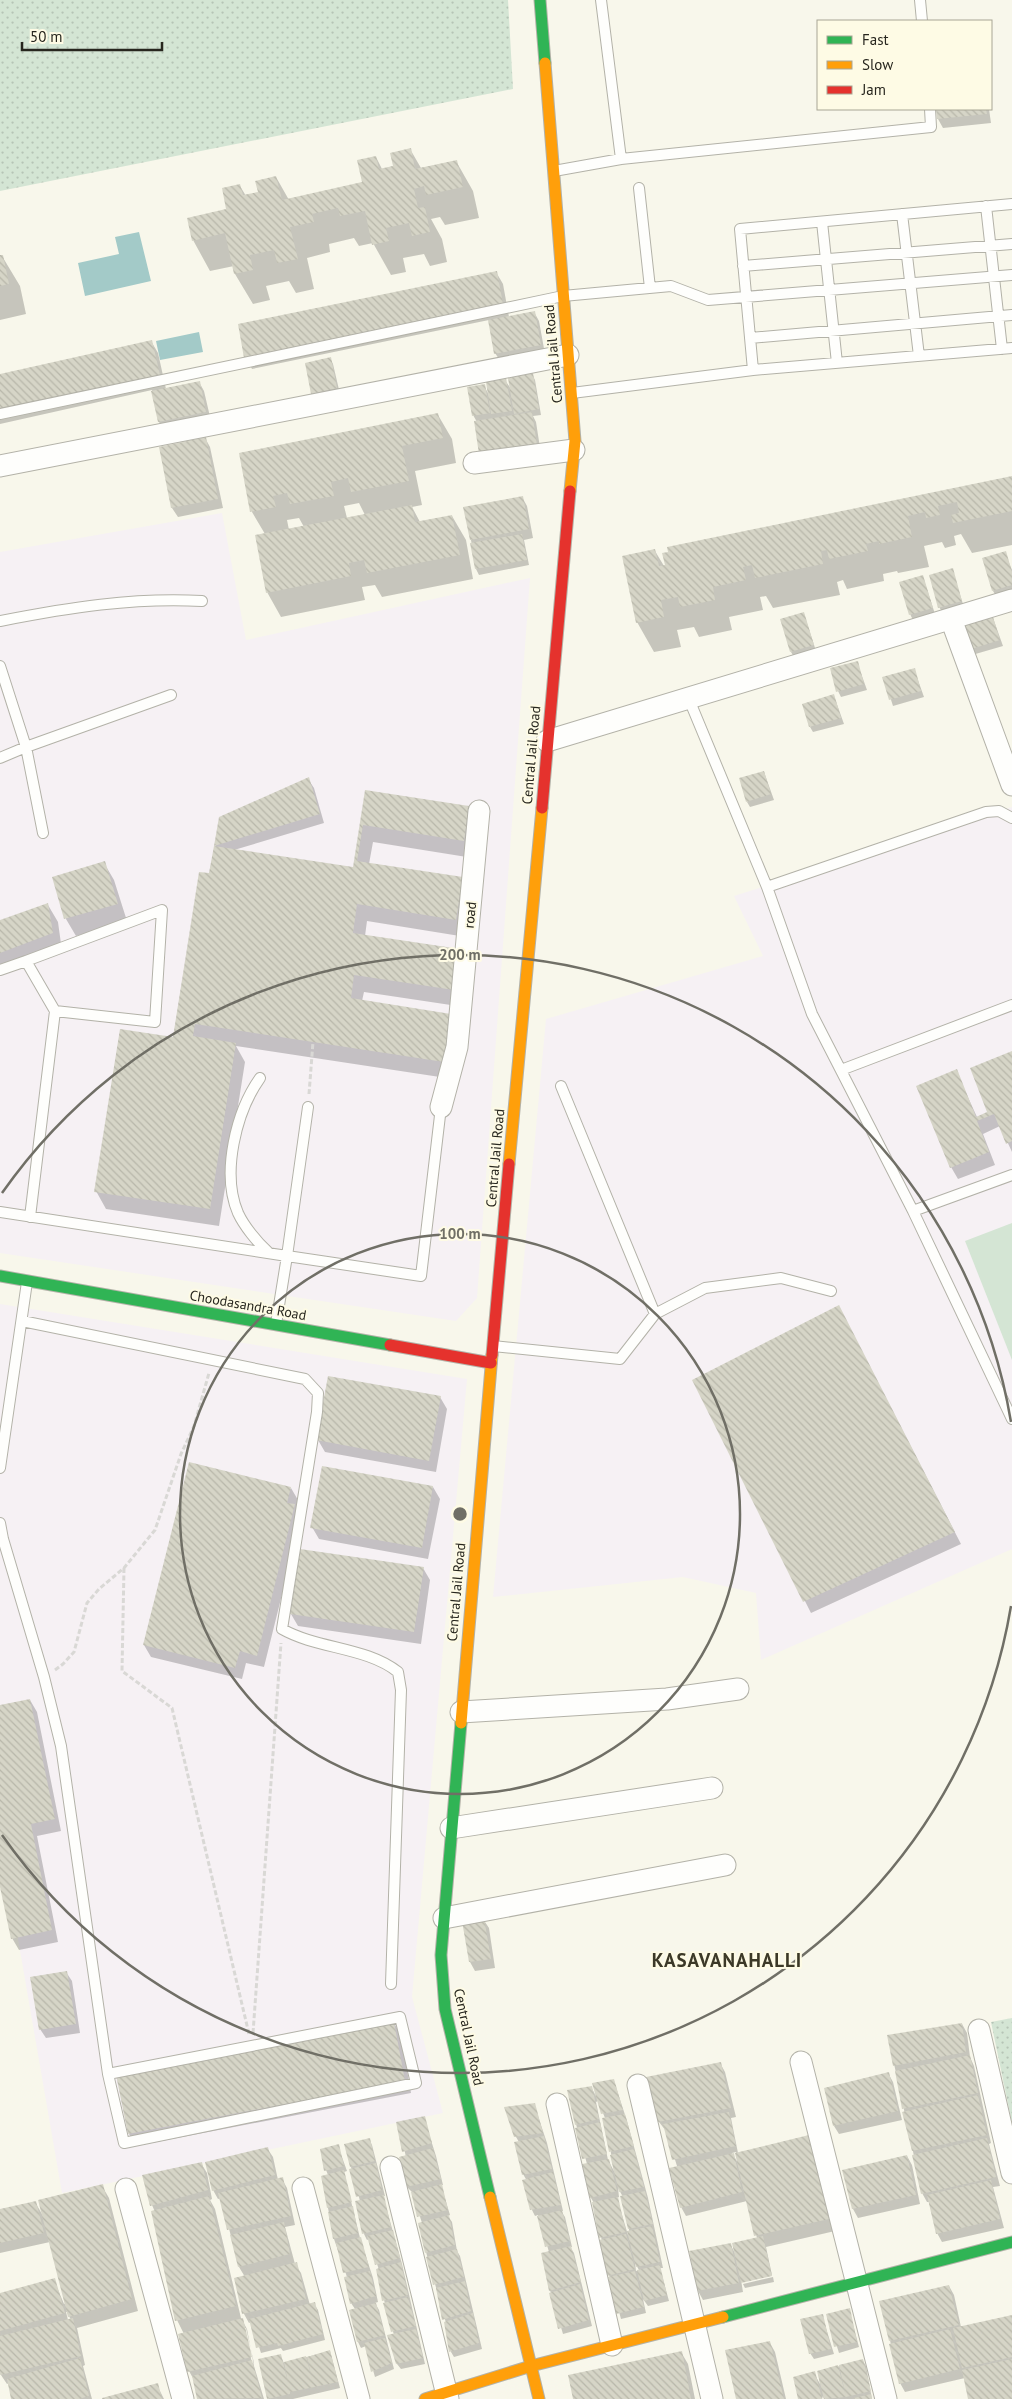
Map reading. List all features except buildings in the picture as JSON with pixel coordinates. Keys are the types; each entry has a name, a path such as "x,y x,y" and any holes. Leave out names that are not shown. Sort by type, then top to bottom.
{"main road":[{"name":"Central Jail Road","path":"539,2399 445,2009 440,1955 491,1363 574,450 540,0"},
{"name":"Choodasandra Road","path":"0,1276 491,1363"},
{"path":"425,2399 448,2396 531,2366 1012,2242"}],"street":[{"path":"0,466 568,355"},
{"path":"474,462 574,450"},
{"path":"547,741 1012,600"},
{"path":"951,619 1012,784"},
{"name":"road","path":"441,1107 457,1047 479,812"},
{"path":"461,1712 667,1700 738,1690"},
{"path":"451,1828 712,1788"},
{"path":"444,1918 725,1865"},
{"path":"979,2030 1012,2173"},
{"path":"801,2062 886,2399"},
{"path":"638,2085 712,2399"},
{"path":"557,2104 612,2345"},
{"path":"391,2167 448,2396"},
{"path":"303,2188 359,2399"},
{"path":"126,2189 183,2399"}],"lane":[{"path":"601,0 621,159"},
{"path":"920,0 922,20"},
{"path":"553,171 621,159 931,127 930,110"},
{"path":"639,188 650,288"},
{"path":"753,370 740,230 1012,204"},
{"path":"571,393 753,370 1007,348 999,316 986,206"},
{"path":"902,214 919,356"},
{"path":"822,222 837,363"},
{"path":"744,266 906,251 1012,244"},
{"path":"0,414 563,296 671,286 708,300 1012,275"},
{"path":"750,338 1012,315"},
{"path":"0,621 74,607 154,600 202,601"},
{"path":"0,666 26,747 43,834"},
{"path":"0,758 172,695"},
{"path":"688,697 767,887 812,1014 913,1212 1012,1420"},
{"path":"767,887 986,812 999,812 1012,818"},
{"path":"0,970 162,910 155,1022 55,1011"},
{"path":"26,961 55,1011 30,1217"},
{"path":"841,1070 1012,1005"},
{"path":"260,1078 249,1093 234,1134 231,1184 238,1215 255,1240 268,1252"},
{"path":"561,1086 655,1314"},
{"path":"276,1325 308,1107"},
{"path":"0,1212 421,1276 441,1107"},
{"path":"913,1212 1012,1175"},
{"path":"493,1346 620,1358 655,1314 705,1288 781,1278 831,1291"},
{"path":"0,1468 27,1281"},
{"path":"22,1321 305,1379 318,1393 317,1412 282,1629 298,1638 386,1662 398,1672 401,1690 391,1984"},
{"path":"0,1523 3,1539 44,1677 61,1746 108,2074 124,2143 416,2083 400,2018 108,2074"}],"path":[{"path":"308,1107 313,1042"},
{"path":"44,1677 63,1664 74,1652 87,1603 99,1589 124,1568 155,1530 181,1454 199,1410 212,1360"},
{"path":"124,1568 122,1671 172,1708 252,2046"},
{"path":"252,2046 282,1629"}],"shaded area":[{"path":"222,513 246,640 530,578 477,1298 456,1321 0,1253 0,552"},
{"path":"1012,807 1012,1549 761,1660 756,1593 683,1577 493,1597 546,1019 763,956 734,896"},
{"path":"0,1304 467,1379 412,1997 443,2113 62,2193 0,1835"}],"green space":[{"path":"0,0 508,0 513,89 0,191"},
{"path":"1012,1223 1012,1360 965,1241"},
{"path":"1012,2018 1012,2123 991,2022"}],"water":[{"path":"139,232 151,281 85,296 78,263 119,254 115,237"},
{"path":"199,332 203,352 160,360 156,341"}],"traffic: fast":[{"path":"540,0 545,63"},
{"path":"0,1276 390,1345"},
{"path":"461,1723 441,1955 445,2009 490,2197"},
{"path":"723,2317 1012,2242"}],"traffic: slow":[{"path":"545,63 575,441 570,491"},
{"path":"509,1164 542,808"},
{"path":"461,1723 492,1355"},
{"path":"490,2197 539,2399"},
{"path":"425,2399 531,2366 723,2317"}],"traffic: jam":[{"path":"542,808 570,491"},
{"path":"492,1355 509,1164"},
{"path":"390,1345 491,1363"}],"district":[{"name":"KASAVANAHALLI","path":"727,1960"}]}
